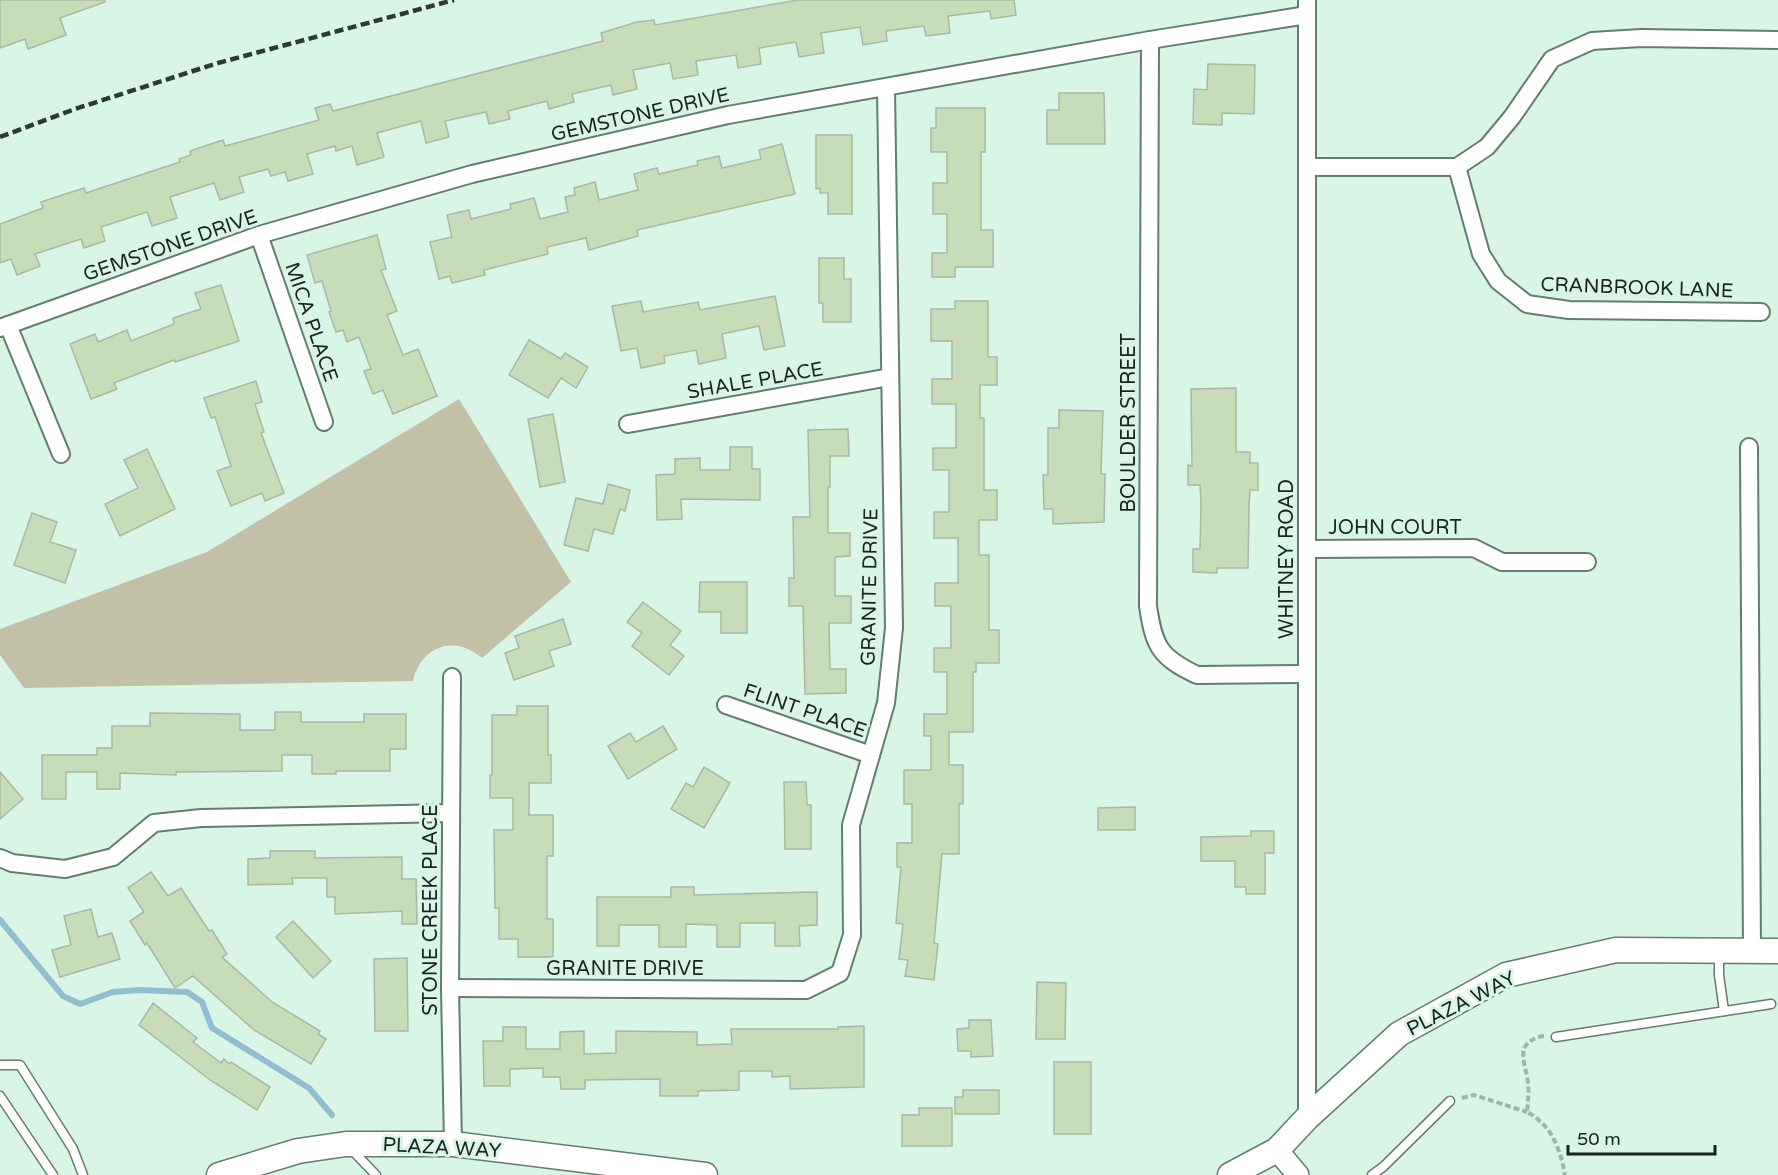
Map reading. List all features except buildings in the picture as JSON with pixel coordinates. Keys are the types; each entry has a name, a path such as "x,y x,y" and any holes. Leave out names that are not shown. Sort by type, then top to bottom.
{"main road":[{"name":"PLAZA WAY","path":"1230,1175 1277,1150 1307,1118 1399,1034 1506,975 1616,950 1778,951"},
{"name":"PLAZA WAY","path":"219,1175 298,1151 346,1144 453,1144 705,1175"}],"street":[{"name":"GEMSTONE DRIVE","path":"4,326 259,236 472,174 728,115 1150,40 1307,7"},
{"name":"WHITNEY ROAD","path":"1307,7 1307,1118"},
{"path":"1308,167 1457,166 1487,147 1512,117 1552,58 1592,41 1641,38 1778,40"},
{"name":"BOULDER STREET","path":"1150,40 1148,606 1153,634 1161,652 1197,675 1306,674"},
{"name":"GRANITE DRIVE","path":"450,988 806,990 840,972 852,935 851,825 886,703 894,628 886,87"},
{"name":"CRANBROOK LANE","path":"1457,166 1480,254 1498,281 1527,304 1569,310 1761,312"},
{"name":"MICA PLACE","path":"259,236 324,422"},
{"path":"4,326 61,454"},
{"name":"SHALE PLACE","path":"628,424 890,377"},
{"path":"1749,447 1752,951"},
{"name":"JOHN COURT","path":"1307,549 1474,548 1502,562 1587,562"},
{"name":"STONE CREEK PLACE","path":"452,677 450,988 453,1144"},
{"name":"FLINT PLACE","path":"726,705 871,755"},
{"path":"0,858 12,863 65,869 113,856 154,823 201,818 451,813"},
{"path":"1277,1150 1298,1175"}],"lane":[{"path":"1719,951 1719,975 1724,1011"},
{"path":"1556,1037 1771,1004"},
{"path":"0,1065 20,1065 73,1149 83,1175"},
{"path":"0,1096 53,1175"},
{"path":"1372,1175 1450,1101"},
{"path":"346,1144 376,1175"}],"path":[{"path":"1527,1112 1528,1085 1523,1058 1524,1049 1536,1037 1556,1037"},
{"path":"1450,1101 1474,1095 1527,1112 1538,1118 1550,1131 1561,1156 1565,1175"}],"shaded area":[{"path":"459,399 571,582 482,658 461,647 440,647 423,659 413,681 24,688 0,655 0,629 207,552"}],"waterway":[{"path":"0,920 63,996 80,1004 113,992 139,990 187,992 202,1002 212,1028 309,1088 332,1115"}],"railway":[{"path":"0,137 75,109 218,63 454,0"}]}
